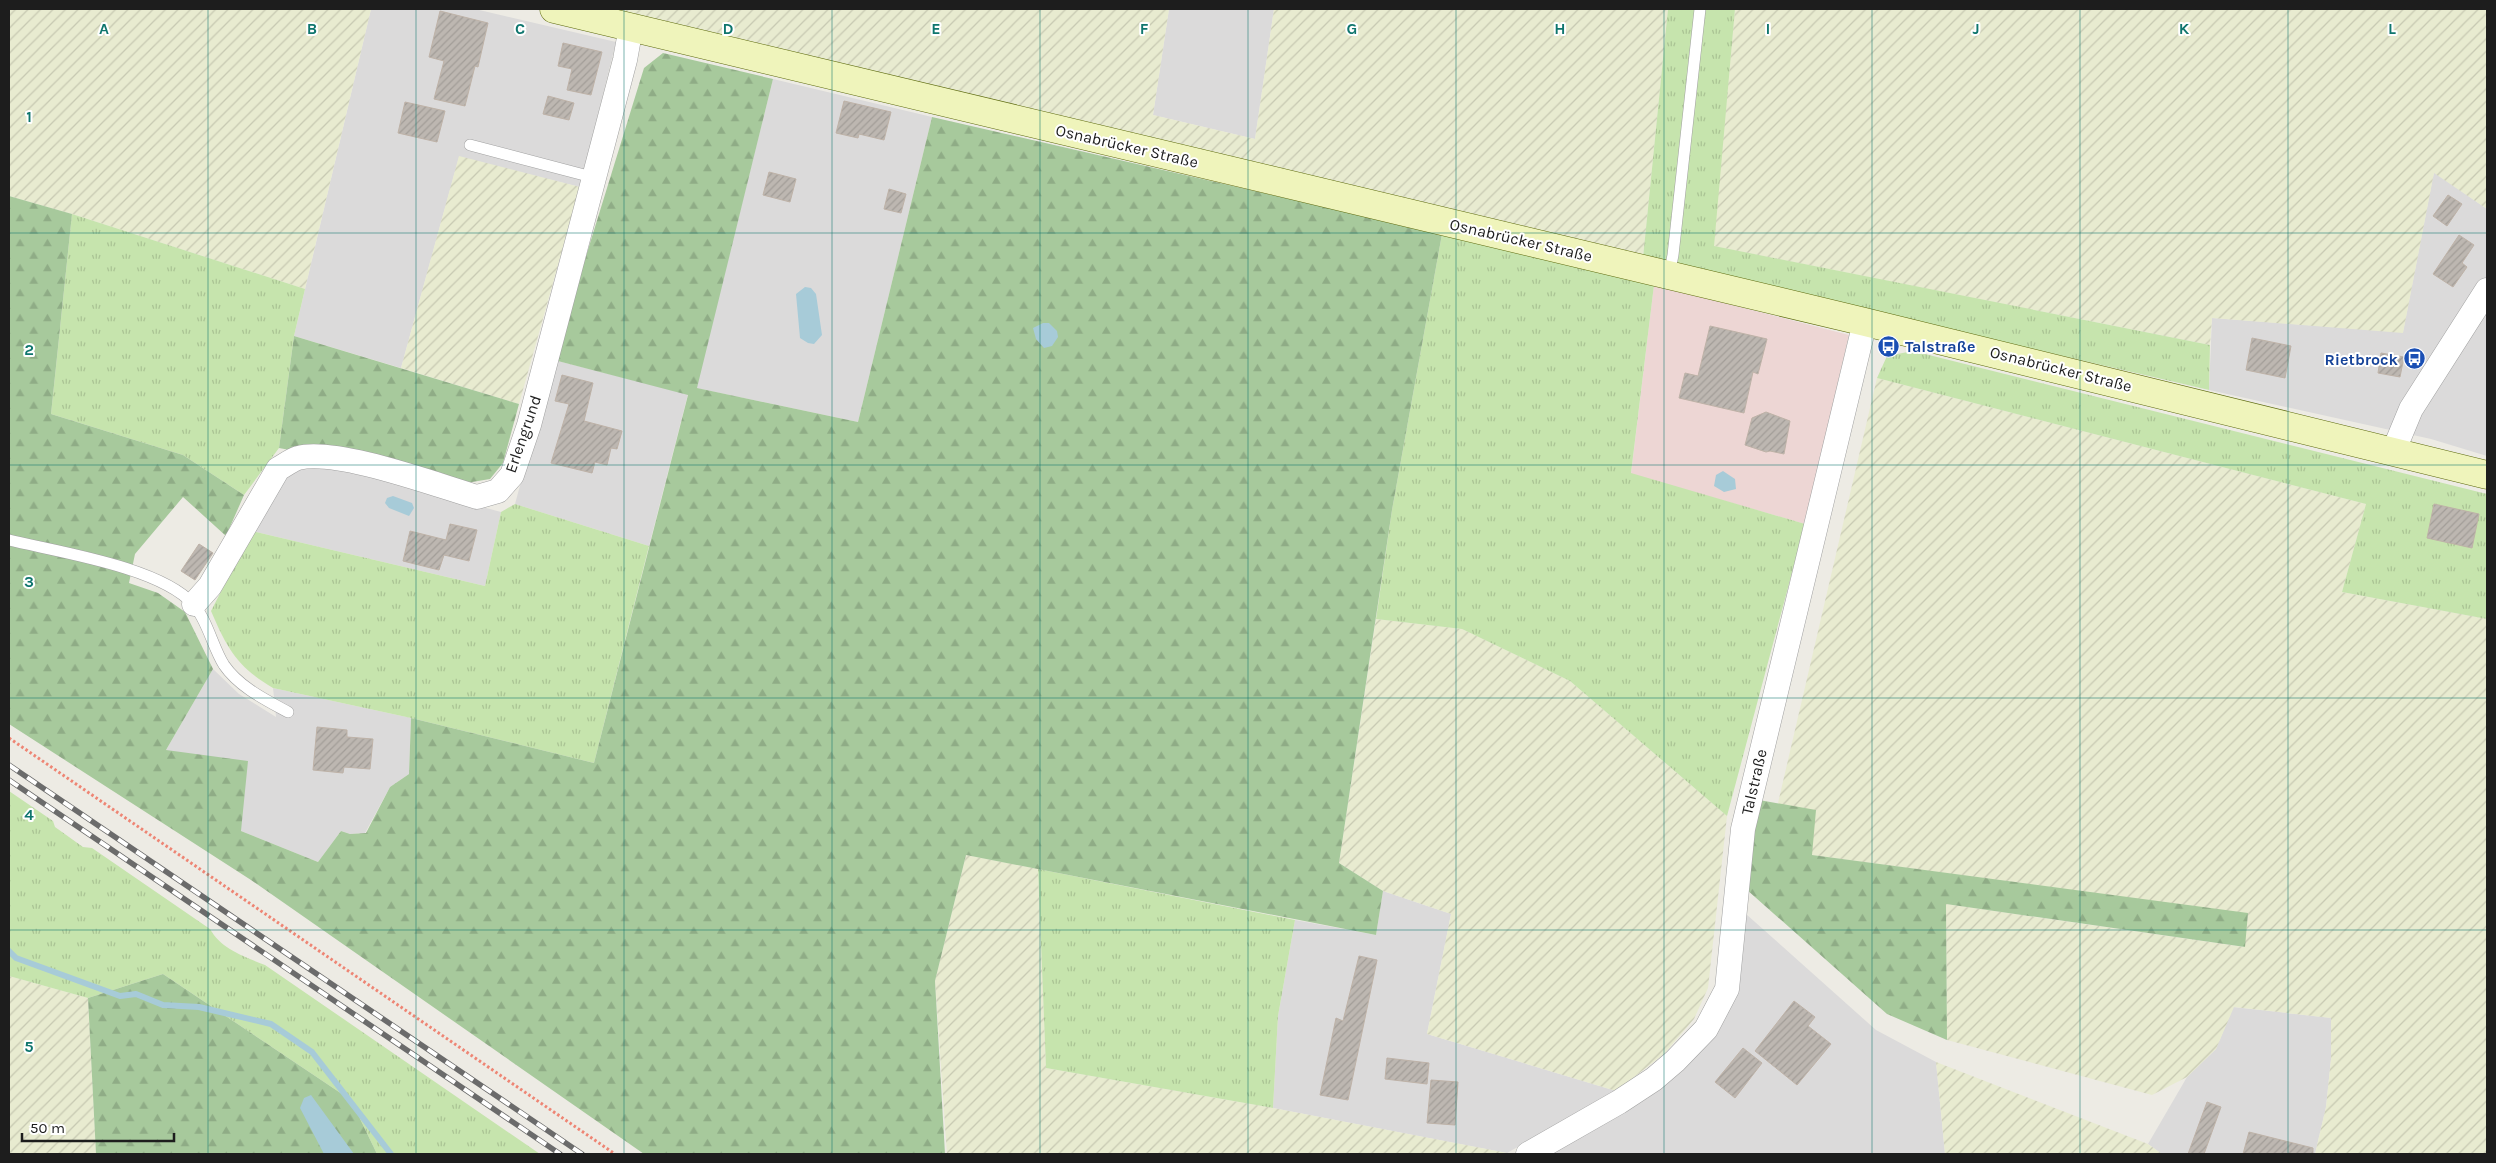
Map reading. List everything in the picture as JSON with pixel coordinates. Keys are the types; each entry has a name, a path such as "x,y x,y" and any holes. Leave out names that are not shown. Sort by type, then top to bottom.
{"main road":[{"name":"Osnabrücker Straße","path":"554,9 1865,322 2394,450 2487,475"}],"street":[{"name":"Erlengrund","path":"194,604 210,586 278,469 297,459 316,456 351,461 477,497 498,491 512,476 529,425 592,177 625,60 631,27"},
{"path":"2394,450 2411,409 2487,290"},
{"name":"Talstraße","path":"1528,1154 1619,1102 1654,1079 1675,1061 1706,1029 1727,989 1743,828 1865,322"}],"lane":[{"path":"1668,275 1673,255 1700,9"},
{"path":"470,145 592,177"},
{"path":"9,540 126,568 162,581 194,604 225,666 255,694 288,712"}],"path":[{"path":"9,738 615,1154"}],"shaded area":[{"path":"371,9 475,9 616,42 580,187 459,157 401,368 294,336"},
{"path":"1169,9 1274,9 1255,139 1153,115"},
{"path":"773,79 932,117 858,422 696,388"},
{"path":"2434,172 2487,209 2487,456 2431,439 2209,390 2212,318 2403,332"},
{"path":"1654,285 1849,335 1805,524 1631,474"},
{"path":"554,360 688,394 649,546 515,504"},
{"path":"334,467 501,512 485,586 252,531 282,480 296,470"},
{"path":"213,669 239,694 276,717 273,688 411,718 409,774 390,787 365,833 350,834 341,831 318,862 241,831 166,750"},
{"path":"1383,891 1451,914 1427,1034 1616,1091 1507,1153 1273,1108 1278,1016 1295,920 1376,935"},
{"path":"1746,914 1876,1030 1936,1062 1945,1154 1552,1154 1638,1104 1681,1072 1714,1035 1735,991"},
{"path":"2233,1007 2332,1018 2331,1059 2326,1107 2315,1154 2162,1154 2148,1144 2187,1077 2216,1049"}],"green space":[{"path":"9,9 371,9 305,289 72,214 9,196"},
{"path":"600,9 1169,9 1153,115 1255,139 1274,9 1668,9 1643,258"},
{"path":"1668,9 1735,9 1714,246 2210,345 2209,390 1643,258"},
{"path":"1735,9 2487,9 2487,209 2434,173 2403,333 2212,318 2210,345 1713,246"},
{"path":"663,53 773,79 697,388 858,422 932,117 1442,234 1392,510 1339,863 1383,891 1376,935 966,855 935,981 945,1154 644,1154 251,880 9,724 9,196 72,214 51,414 183,455 244,495 226,536 183,497 135,554 129,583 158,593 185,612 213,669 166,750 248,761 241,831 318,862 341,831 350,834 366,833 390,787 409,774 411,718 594,763 688,395 554,360 644,68"},
{"path":"459,156 580,187 519,404 401,368"},
{"path":"72,214 305,289 294,336 279,448 244,495 183,455 51,414"},
{"path":"1442,234 1654,285 1631,473 1805,524 1727,816 1570,681 1462,629 1376,619 1392,510"},
{"path":"294,336 519,404 503,463 490,479 466,483 279,448"},
{"path":"1913,351 2487,494 2487,619 2342,592 2366,504 1877,378 1887,356"},
{"path":"1877,378 2366,504 2342,592 2487,619 2487,1154 2315,1154 2326,1107 2331,1059 2331,1018 2234,1007 2216,1049 2187,1077 2152,1095 1947,1040 1946,904 2244,947 2248,914 1811,855 1778,803"},
{"path":"515,504 649,546 594,763 411,718 273,688 250,672 234,656 222,636 211,611 252,531 485,586 501,512"},
{"path":"1376,619 1462,629 1570,681 1727,816 1708,988 1694,1019 1664,1054 1616,1091 1427,1034 1451,914 1383,891 1339,863"},
{"path":"9,791 53,821 55,827 83,847 92,848 210,929 220,942 227,947 265,965 540,1154 377,1154 351,1100 163,974 88,998 9,976"},
{"path":"1759,800 1816,810 1812,855 2248,913 2245,947 1946,904 1947,1040 1887,1014 1746,889"},
{"path":"966,855 1038,869 1046,1068 1273,1108 1507,1153 947,1154 935,981"},
{"path":"1038,869 1295,920 1278,1016 1273,1108 1046,1068"},
{"path":"163,974 351,1100 377,1154 96,1154 88,998"},
{"path":"9,976 88,998 96,1154 9,1154"},
{"path":"1936,1062 2148,1144 2162,1154 1945,1154"}],"water":[{"path":"805,287 811,288 816,294 822,335 814,344 800,338 796,294"},
{"path":"1043,323 1049,323 1057,331 1058,337 1052,346 1044,348 1036,339 1033,328"},
{"path":"1723,471 1735,479 1736,489 1724,492 1714,486 1716,475"},
{"path":"393,496 412,503 414,508 409,516 389,508 385,503 387,498"},
{"path":"311,1095 354,1154 324,1154 300,1108 304,1098"}],"building":[{"path":"440,11 488,23 478,67 475,66 465,106 434,99 444,61 429,57"},
{"path":"563,43 602,52 591,95 567,90 572,69 558,66"},
{"path":"548,96 574,103 569,120 543,114"},
{"path":"844,101 891,112 884,140 859,134 858,138 836,133"},
{"path":"405,102 445,111 437,142 398,133"},
{"path":"769,172 796,179 790,202 763,195"},
{"path":"889,189 906,194 901,213 884,209"},
{"path":"2448,195 2462,204 2447,226 2433,216"},
{"path":"2459,235 2474,245 2462,263 2467,267 2453,287 2433,274"},
{"path":"1710,326 1767,339 1758,374 1753,372 1744,413 1679,398 1685,373 1698,376"},
{"path":"2252,338 2291,346 2285,378 2246,370"},
{"path":"2381,353 2404,357 2400,377 2378,373"},
{"path":"562,375 593,383 584,421 622,431 617,449 611,448 607,465 595,462 592,473 551,463 569,404 555,401"},
{"path":"1766,412 1790,421 1784,454 1766,452 1745,445 1752,418"},
{"path":"2434,504 2479,514 2472,548 2427,538"},
{"path":"450,524 477,530 469,561 444,555 439,570 403,561 410,531 446,540"},
{"path":"199,544 213,553 195,580 181,571"},
{"path":"317,727 347,730 347,737 373,739 370,769 344,767 343,773 313,770"},
{"path":"1359,956 1377,960 1348,1100 1320,1095 1336,1018 1343,1021"},
{"path":"1794,1001 1815,1017 1808,1026 1831,1044 1797,1085 1755,1051"},
{"path":"1743,1048 1762,1063 1735,1098 1715,1082"},
{"path":"1387,1058 1429,1063 1427,1084 1385,1079"},
{"path":"1431,1080 1458,1082 1455,1125 1427,1123"},
{"path":"2207,1102 2221,1107 2204,1154 2188,1154"},
{"path":"2249,1132 2313,1148 2313,1154 2243,1154"}],"waterway":[{"path":"9,951 16,958 120,996 136,994 163,1005 199,1007 271,1024 312,1052 391,1154"}],"railway":[{"path":"9,765 582,1154"},
{"path":"9,780 560,1154"}],"place":[{"name":"Talstraße","path":"1889,346"},
{"name":"Rietbrock","path":"2414,359"}]}
